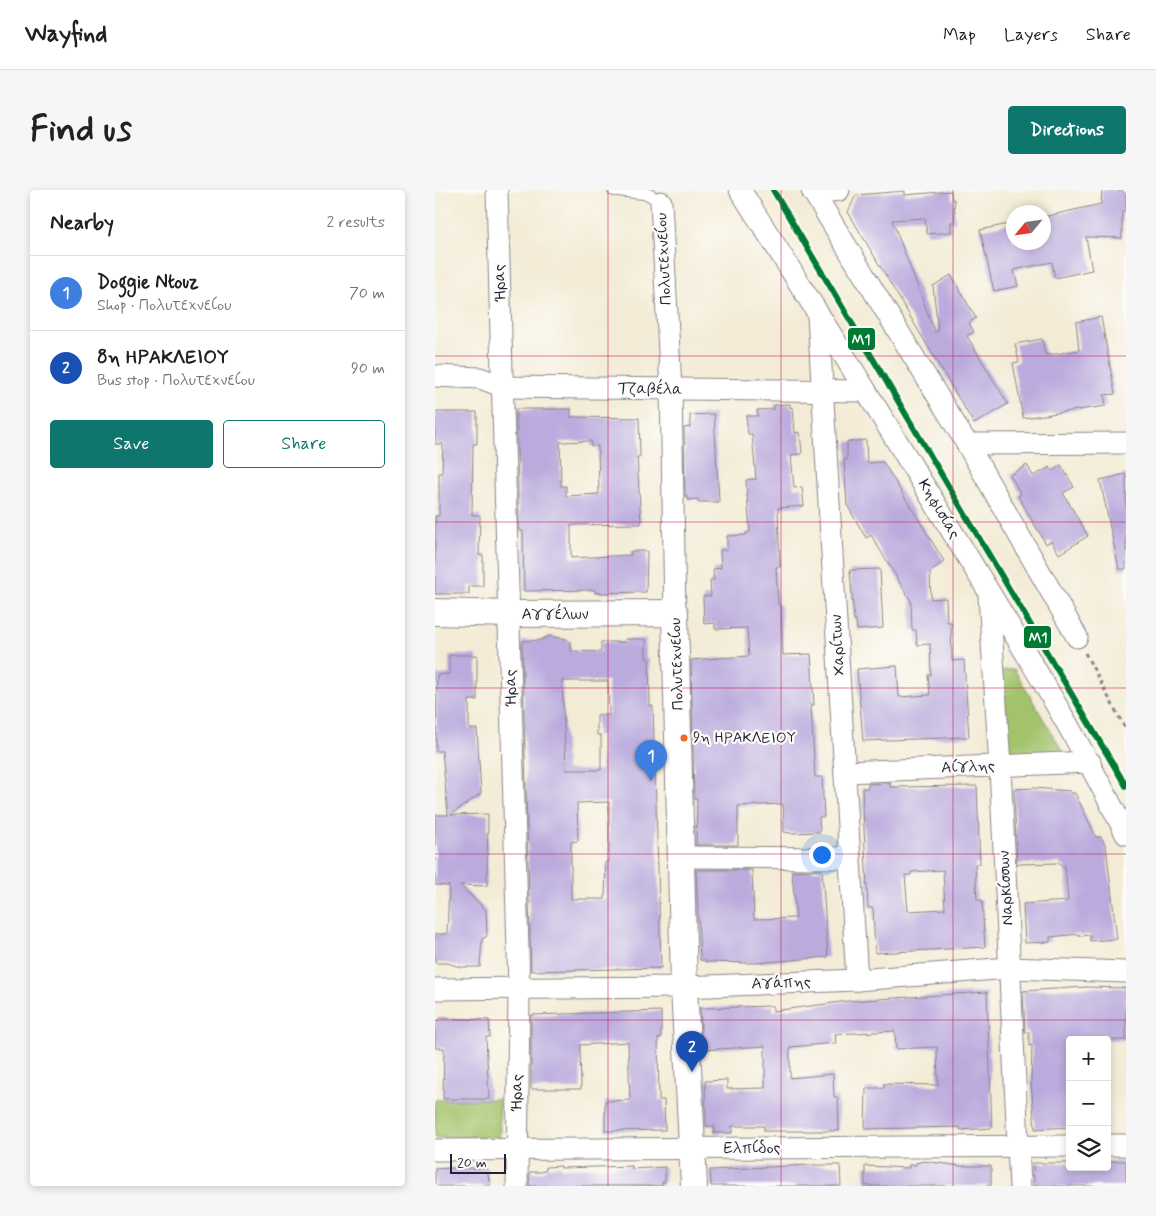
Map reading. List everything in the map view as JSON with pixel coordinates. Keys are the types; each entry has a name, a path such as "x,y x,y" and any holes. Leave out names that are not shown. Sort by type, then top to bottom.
{"street":[{"name":"Ήρας","path":"497,190 504,387 519,988 517,1186"},
{"name":"Κηφισίας","path":"740,190 817,310 989,591 1090,762 1126,834"},
{"path":"839,190 812,191 967,444 1077,637"},
{"name":"Πολυτεχνείου","path":"661,202 671,389 684,987 694,1186"},
{"name":"Χαρίτων","path":"817,310 824,392 857,980"},
{"name":"Τζαβέλα","path":"435,376 480,378 504,387 866,391"},
{"path":"967,444 1126,443"},
{"name":"Ναρκίσσων","path":"989,591 1000,766 1020,1186"},
{"name":"Αγγέλων","path":"435,612 509,614 675,613"},
{"name":"Αίγλης","path":"845,772 1090,762"},
{"path":"682,857 850,858"},
{"name":"Αγάπης","path":"435,989 684,987 857,980 1009,968 1126,972"},
{"path":"1111,1145 1126,1145"},
{"name":"Ελπίδος","path":"435,1150 517,1151 1066,1146"}],"lane":[{"path":"613,190 648,194 661,202"}],"path":[{"path":"1077,637 1126,730"}],"green space":[{"path":"1014,669 1064,754 1003,753 1000,671"},
{"path":"499,1099 500,1137 435,1138 435,1100"}],"building":[{"path":"1102,190 1126,190 1126,211 1122,211 1122,238 1086,237 1092,270 1055,278 1052,262 1014,270 1018,286 994,291 980,230 1006,224 1006,250 1051,250 1051,215 1101,204"},
{"path":"905,191 905,195 951,191 952,200 954,199 955,222 951,222 951,232 927,234 925,218 892,220 935,332 938,331 933,286 951,275 976,318 969,323 974,332 967,336 1008,404 974,424 848,212 856,195"},
{"path":"1101,317 1115,394 1104,395 1106,406 1023,418 1013,363 1019,362 1015,344 1042,339 1045,354 1049,355 1079,350 1076,322"},
{"path":"790,404 790,408 793,407 795,433 800,432 802,454 791,455 794,488 802,487 804,506 778,508 780,567 776,567 778,605 781,605 783,655 811,654 814,705 811,705 815,777 822,777 824,817 819,817 820,832 790,833 784,832 783,804 738,806 738,845 696,845 697,799 694,799 691,660 749,656 747,628 715,629 715,623 704,624 703,596 711,596 710,580 714,580 713,569 721,568 720,550 727,550 727,536 746,535 746,533 750,532 746,480 756,479 752,434 748,434 746,416 758,416 757,410 774,409 774,405"},
{"path":"516,409 571,409 571,417 639,418 640,457 637,457 641,524 571,525 571,558 631,555 631,551 647,551 646,592 595,593 595,590 524,591 523,531 519,531","holes":["591,441 591,446 598,446 599,494 566,496 566,486 561,486 560,442"]},
{"path":"435,412 477,412 477,444 473,444 472,515 480,515 479,555 483,555 483,586 469,586 469,594 435,594 435,516 439,516 439,473 442,473 443,444 435,444"},
{"path":"714,414 719,502 698,502 698,499 688,500 688,497 685,497 684,428 690,427 690,415"},
{"path":"866,440 867,463 883,462 944,561 930,572 931,599 946,598 947,622 951,622 952,661 964,660 969,737 863,741 857,669 897,666 899,697 930,695 928,675 931,675 930,644 917,645 916,630 912,630 911,601 871,535 866,538 847,505 844,460 847,460 847,442"},
{"path":"1027,465 1033,476 1050,467 1052,471 1061,465 1074,487 1063,493 1088,536 1059,554 1051,541 1046,544 1018,496 1021,494 1010,475"},
{"path":"1126,474 1126,569 1119,569 1100,480"},
{"path":"880,569 883,628 857,630 856,620 854,620 850,570"},
{"path":"549,636 566,639 571,642 571,651 601,652 601,642 626,642 625,639 646,639 646,658 649,658 650,706 653,706 661,968 531,971 522,641 541,640","holes":["562,681 608,681 609,715 597,715 597,735 601,735 601,770 566,770","609,802 609,862 606,862 605,899 571,899 571,842 578,841 577,803"]},
{"path":"449,655 477,655 477,700 469,700 469,729 477,729 481,793 451,815 488,814 487,886 460,885 486,910 487,936 482,939 480,967 460,967 447,963 435,963 435,934 447,934 449,886 435,885 435,815 448,815 442,751 436,751 437,675 449,674"},
{"path":"890,783 890,787 977,786 980,864 975,864 977,900 982,900 985,947 875,953 873,908 868,908 862,788 868,788 868,784","holes":["943,870 945,909 908,911 905,875 911,875 911,872"]},
{"path":"1035,788 1075,793 1096,837 1101,837 1106,846 1117,939 1090,941 1090,935 1079,936 1079,934 1050,937 1050,942 1025,943 1023,904 1068,901 1065,866 1061,866 1060,863 1017,864 1014,789"},
{"path":"696,870 752,870 754,919 796,918 792,871 822,870 828,957 755,963 705,962 705,960 700,960"},
{"path":"1086,987 1126,988 1126,1040 1111,1040 1111,1036 1066,1036 1066,1127 1035,1129 1031,1082 1032,1045 1029,1046 1029,1032 1025,1032 1023,991"},
{"path":"987,992 992,1128 960,1130 960,1127 865,1129 866,1088 884,1088 884,1084 938,1085 937,1047 896,1049 895,1031 835,1034 836,1043 790,1047 790,1078 833,1074 834,1097 838,1097 839,1131 764,1131 764,1126 732,1126 732,1133 714,1133 714,1126 706,1126 705,1081 727,1080 727,1089 765,1088 765,1046 702,1050 700,1008 773,1006 773,1011 848,1001"},
{"path":"661,1011 661,1038 658,1038 659,1100 664,1100 665,1130 605,1131 605,1101 630,1100 628,1042 580,1045 581,1089 531,1089 531,1015"},
{"path":"440,1018 489,1020 490,1037 486,1037 489,1099 443,1099 444,1048 435,1048 435,1021 439,1021"},
{"path":"924,1161 960,1166 991,1166 991,1186 865,1186 865,1166 909,1168 909,1165 916,1165 916,1163"},
{"path":"1111,1161 1126,1161 1126,1186 1034,1186 1033,1163 1066,1163 1066,1171 1111,1171"},
{"path":"840,1165 841,1186 711,1186 710,1170"},
{"path":"561,1166 561,1168 632,1166 632,1169 665,1167 665,1182 662,1182 662,1186 529,1186 530,1172 541,1172 546,1170 546,1167"},
{"path":"487,1168 490,1186 435,1186 435,1169"}],"transit line":[{"name":"Μ1","path":"773,190 1126,786"}],"place":[{"name":"9η ΗΡΑΚΛΕΙΟΥ","path":"684,738"},
{"name":"Doggie Ntouz","path":"651,781"},
{"name":"8η ΗΡΑΚΛΕΙΟΥ","path":"692,1072"}]}
